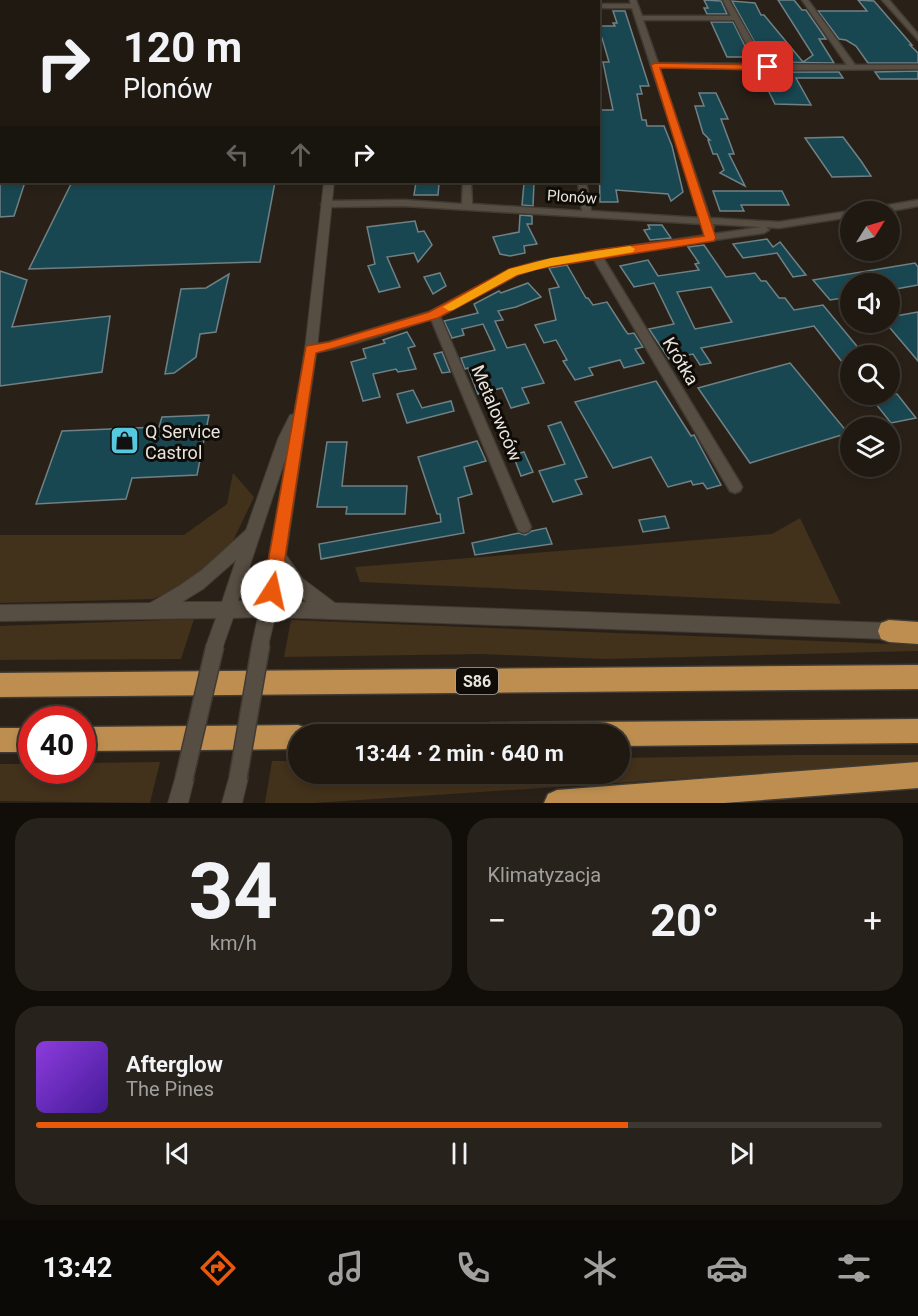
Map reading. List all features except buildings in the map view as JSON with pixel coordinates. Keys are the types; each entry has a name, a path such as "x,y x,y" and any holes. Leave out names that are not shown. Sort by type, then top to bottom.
{"highway":[{"path":"890,631 918,631"},
{"name":"S86","path":"0,685 918,677"},
{"path":"630,734 918,731"},
{"path":"96,739 288,737"},
{"path":"0,740 18,740"},
{"path":"557,803 918,775"}],"street":[{"path":"726,0 755,53"},
{"path":"805,0 853,68"},
{"path":"885,0 918,38"},
{"path":"600,6 634,3 710,238"},
{"path":"639,18 735,18"},
{"path":"655,65 918,67"},
{"path":"232,803 278,556 302,406 329,183"},
{"path":"467,183 467,207"},
{"path":"582,183 586,213"},
{"name":"Plonów","path":"326,204 404,203 779,225"},
{"path":"900,206 918,203"},
{"name":"Plonów","path":"310,349 329,346 433,315 514,272 596,254 761,231 779,225 840,216"},
{"name":"Krótka","path":"596,254 735,487"},
{"name":"Metalowców","path":"433,315 438,320 524,527"},
{"path":"178,803 215,646 285,439 302,406"},
{"path":"149,609 178,597 204,580 253,534"},
{"path":"278,556 297,585 332,611"},
{"path":"0,613 228,608 890,631"}],"shaded area":[{"path":"233,473 254,497 232,543 191,582 153,599 0,603 0,535 184,535 227,504"},
{"path":"800,518 841,604 360,582 355,567 772,534"},
{"path":"194,619 181,659 0,660 0,626"},
{"path":"291,620 918,645 918,651 606,659 482,654 284,657"},
{"path":"918,755 918,763 630,782 630,758"},
{"path":"272,761 288,761 288,784 601,784 314,803 265,803"},
{"path":"160,762 150,803 0,801 0,764 18,764 18,784 96,784 96,763"}],"slow traffic":[{"path":"449,307 514,272 551,262 630,249"}],"place":[{"name":"Q Service Castrol","path":"124,441"}],"route":[{"path":"272,591 310,349 322,348 433,315 514,272 536,265 710,238 705,215 655,65 768,67"}]}
